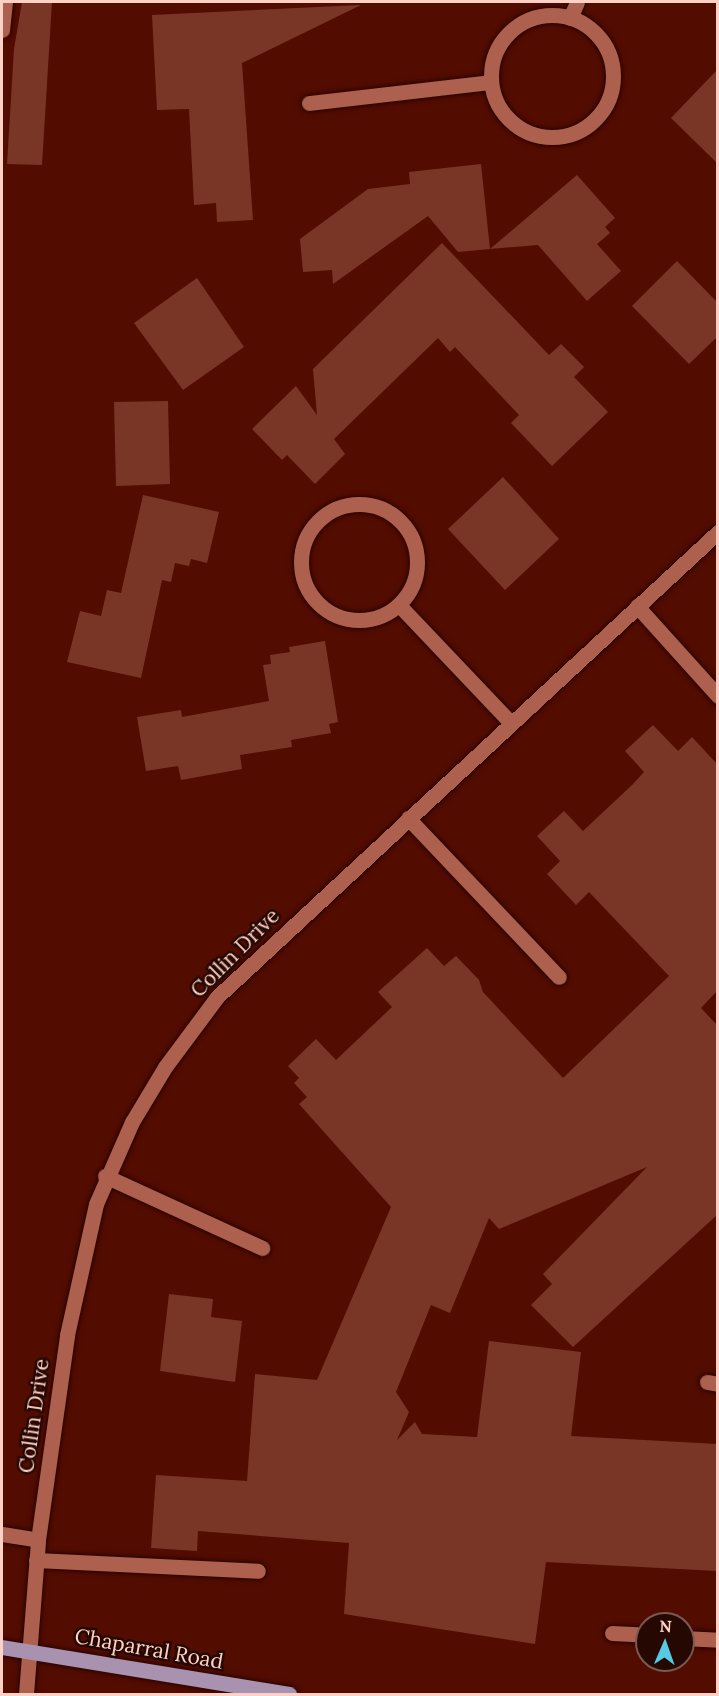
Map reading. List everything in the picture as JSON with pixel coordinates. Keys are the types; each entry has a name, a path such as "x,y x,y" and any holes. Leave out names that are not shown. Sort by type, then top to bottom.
{"main road":[{"name":"Chaparral Road","path":"2,1647 289,1695"}],"street":[{"path":"2,30 5,2"},
{"path":"570,18 577,2"},
{"path":"546,15 570,18 592,29 607,47 614,70 612,94 600,116 581,131 558,138 534,136 505,114 491,82 493,58 504,37 523,22 546,15"},
{"path":"309,103 491,82"},
{"path":"362,503 384,509 403,522 414,542 418,565 413,586 399,605 380,617 357,621 334,616 316,602 303,583 300,560 305,537 319,519 339,507 362,503"},
{"name":"Collin Drive","path":"26,1695 38,1540 68,1335 84,1246 105,1176 165,1067 217,997 717,532"},
{"path":"399,605 511,723"},
{"path":"637,606 717,696"},
{"path":"408,818 559,977"},
{"path":"105,1176 262,1248"},
{"path":"2,1534 38,1540"},
{"path":"36,1560 258,1571"},
{"path":"612,1633 635,1634"},
{"path":"695,1639 717,1640"}],"building":[{"path":"22,2 52,2 42,165 7,164 14,49"},
{"path":"361,5 242,63 253,220 217,222 216,203 194,205 189,109 157,110 152,15"},
{"path":"717,70 717,163 671,118"},
{"path":"481,164 490,249 458,252 428,216 333,284 332,270 303,272 300,239 368,189 410,184 409,172"},
{"path":"577,175 615,218 605,227 610,233 597,244 621,271 587,301 538,245 490,249"},
{"path":"442,243 549,355 561,344 584,367 574,377 608,412 552,466 511,423 519,415 455,347 450,352 438,338 334,439 345,454 315,484 287,455 282,460 252,429 296,386 317,415 313,369"},
{"path":"677,261 717,302 717,337 689,364 632,306"},
{"path":"197,278 244,347 183,390 134,323"},
{"path":"168,401 170,484 116,486 114,402"},
{"path":"503,477 559,539 505,590 448,529"},
{"path":"143,495 219,512 207,563 191,559 189,566 175,563 171,582 162,580 141,678 67,662 80,611 101,616 107,590 121,593"},
{"path":"325,641 338,722 329,724 331,733 291,740 292,747 240,755 242,769 181,780 178,766 146,771 137,717 181,710 182,717 269,701 263,665 271,664 270,655 290,652 289,647"},
{"path":"653,725 678,751 692,737 717,764 717,991 701,1008 717,1025 717,1215 573,1347 531,1305 552,1284 543,1274 647,1167 499,1229 489,1218 450,1313 431,1305 396,1392 409,1412 397,1440 415,1422 422,1434 477,1437 489,1341 581,1352 571,1436 717,1444 717,1571 546,1562 535,1644 344,1614 349,1543 198,1531 197,1551 151,1548 156,1475 247,1481 255,1374 317,1380 391,1207 299,1104 307,1097 294,1083 299,1078 288,1066 316,1039 336,1060 392,1007 378,992 427,948 444,966 456,956 479,980 483,992 563,1078 669,976 589,892 576,905 547,874 560,861 537,836 564,811 583,831 632,785 644,772 625,751"},
{"path":"169,1294 213,1299 211,1317 242,1321 235,1382 160,1371"}]}
